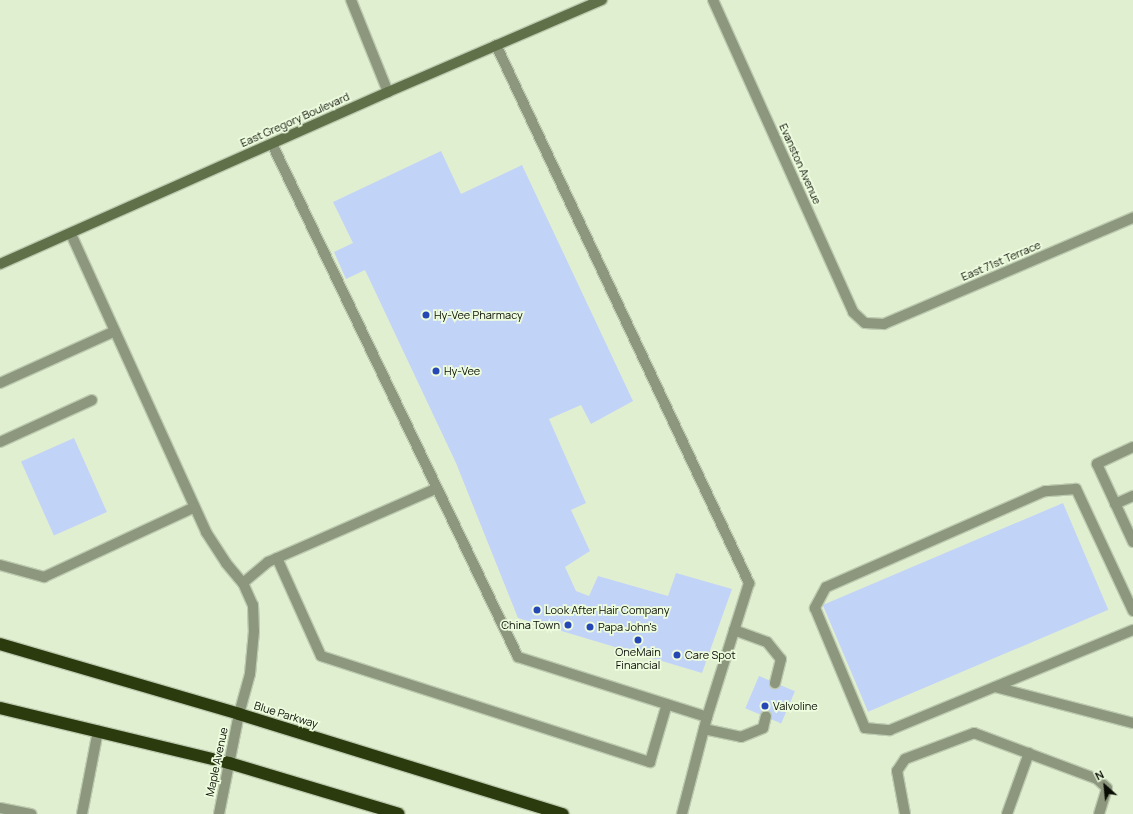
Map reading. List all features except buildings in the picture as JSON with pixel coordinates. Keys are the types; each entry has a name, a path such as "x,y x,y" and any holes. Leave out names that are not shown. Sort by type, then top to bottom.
{"highway":[{"name":"Blue Parkway","path":"0,644 239,714 563,814"},
{"path":"0,708 229,763 399,814"}],"main road":[{"name":"East Gregory Boulevard","path":"0,264 71,234 388,92 602,0"}],"street":[{"path":"351,0 388,92"},
{"name":"Evanston Avenue","path":"713,0 853,312 865,323 877,325"},
{"path":"496,45 749,583 707,717 682,814"},
{"path":"272,144 518,657 707,717"},
{"name":"East 71st Terrace","path":"877,325 884,324 1133,218"},
{"name":"Maple Avenue","path":"71,234 206,532 226,563 243,583 253,605 254,631 250,674 239,714 219,814"},
{"path":"0,383 115,331"},
{"path":"0,442 92,400"},
{"path":"1133,447 1097,464 1133,542"},
{"path":"243,583 268,562 437,488"},
{"path":"1133,611 1076,489 1045,491 826,587 815,608 865,728 890,730 1133,630"},
{"path":"1115,504 1133,496"},
{"path":"0,565 44,577 195,507"},
{"path":"277,558 321,656 650,762 667,704"},
{"path":"734,630 767,642 781,659 775,683"},
{"path":"995,687 1133,723"},
{"path":"704,729 741,737 763,728 766,716"},
{"path":"82,814 98,731"},
{"path":"905,814 897,771 905,760 974,734 1097,778 1107,788 1099,814"},
{"path":"1008,814 1029,754"},
{"path":"0,808 31,814"}],"place":[{"name":"Hy-Vee Pharmacy","path":"426,315"},
{"name":"Hy-Vee","path":"436,371"},
{"name":"Look After Hair Company","path":"537,610"},
{"name":"China Town","path":"568,625"},
{"name":"Papa John's","path":"590,627"},
{"name":"OneMain Financial","path":"638,640"},
{"name":"Care Spot","path":"677,655"},
{"name":"Valvoline","path":"765,706"}]}
